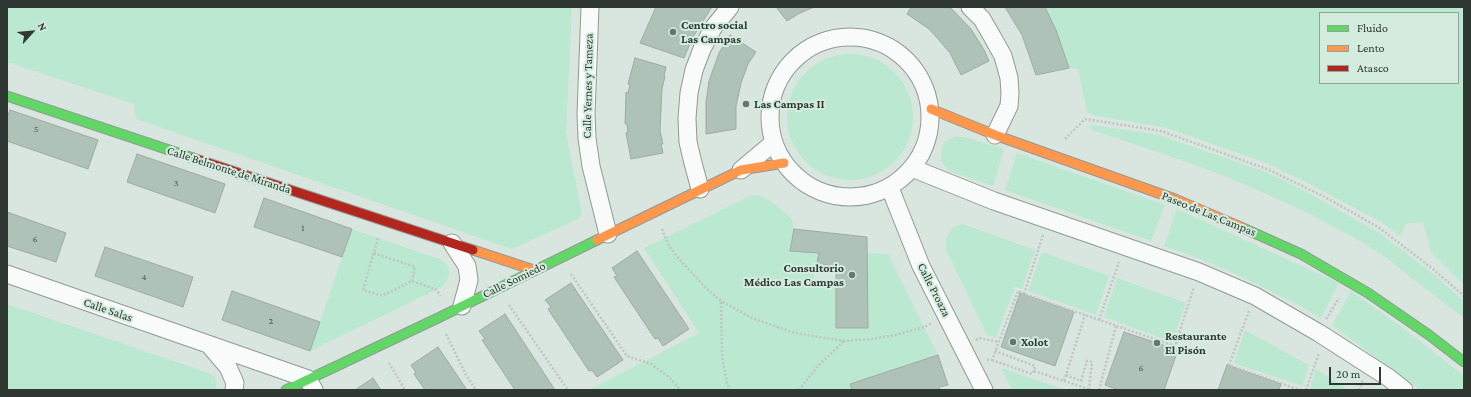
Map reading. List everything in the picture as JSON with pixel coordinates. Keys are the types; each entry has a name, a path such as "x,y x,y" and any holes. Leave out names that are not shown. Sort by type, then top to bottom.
{"street":[{"name":"Calle Yernes y Tameza","path":"590,7 586,99 587,138 591,166 608,234"},
{"path":"700,189 688,142 687,118 689,93 694,70 702,48 713,28 730,7"},
{"path":"970,7 982,19 994,38 1003,56 1009,78 1009,106 996,135"},
{"path":"850,37 869,39 887,46 902,56 914,69 923,84 931,109 927,143 921,156 912,168 902,179 890,188 853,198 826,195 813,189 800,180 784,163 773,143 770,116 772,99 783,74 800,55 816,44 832,39 850,37"},
{"name":"Calle Belmonte de Miranda","path":"7,96 534,270"},
{"name":"Paseo de Las Campas","path":"931,109 996,135 1175,199 1246,228 1301,254 1368,293 1429,335 1464,362"},
{"name":"Calle Somiedo","path":"286,390 311,385 378,345 438,318 741,170 773,143"},
{"name":"Calle Somiedo","path":"741,170 784,163"},
{"path":"912,168 994,202 1124,245 1199,272 1255,296 1321,335 1389,378 1404,390"},
{"name":"Calle Proaza","path":"890,188 922,266 984,390"},
{"path":"452,243 467,266 469,280 455,309"},
{"name":"Calle Salas","path":"7,274 208,345 311,385"},
{"name":"Calle Salas","path":"208,345 228,366 235,383 234,390"}],"path":[{"path":"1050,154 1085,119 1161,131 1267,169 1323,196 1378,227 1433,269 1464,296"},
{"path":"654,212 669,246 692,274 721,301 754,319 794,333 844,340 873,339 895,335 924,327 947,316"},
{"path":"384,220 363,290 382,296 412,281 437,290 455,309"},
{"path":"1024,294 1048,221"},
{"path":"1099,320 1124,245"},
{"path":"374,253 415,267 412,281"},
{"path":"560,258 628,356 651,364 670,378 680,390"},
{"path":"992,360 1018,291 1175,346 1199,272"},
{"path":"1306,390 1321,335 1348,282"},
{"path":"498,288 568,390"},
{"path":"1255,296 1229,365 1300,390"},
{"path":"721,301 722,354 727,384 730,390"},
{"path":"1064,381 1086,315"},
{"path":"438,318 463,368 476,390"},
{"path":"1098,390 1116,326"},
{"path":"799,390 818,366 844,340"},
{"path":"378,345 405,390"},
{"path":"995,352 1035,366 1034,371"},
{"path":"969,361 992,360 1032,374 1034,371 1090,390 1092,362 1087,361 1081,381 1066,375"}],"green space":[{"path":"7,7 572,7 566,133 581,208 581,215 578,219 512,249 136,119 134,104 7,62"},
{"path":"1045,7 1464,7 1464,285 1431,252 1423,222 1406,224 1400,236 1381,222 1302,180 1266,163 1167,128 1093,115 1087,112 1078,69 1069,68 1056,30"},
{"path":"856,54 868,56 880,61 895,72 906,87 911,99 913,117 911,135 906,147 895,162 880,173 868,178 844,180 832,178 820,173 805,162 794,147 789,135 787,111 789,99 794,87 805,72 820,61 832,56"},
{"path":"1092,125 1159,135 1266,172 1301,189 1378,232 1432,273 1464,301 1464,318 1387,258 1312,215 1227,177 1092,130 1088,127"},
{"path":"955,136 968,138 1004,149 993,186 948,170 944,165 941,159 942,147 945,142"},
{"path":"1017,153 1165,205 1151,241 1005,190"},
{"path":"752,195 759,195 771,201 791,218 794,229 790,251 819,253 814,280 836,284 836,328 868,328 867,253 888,254 938,355 850,384 852,390 589,390 699,333 644,248"},
{"path":"1177,209 1339,283 1321,318 1238,275 1201,259 1164,246"},
{"path":"963,224 1035,250 1022,289 1015,287 996,337 987,335 946,250 946,238 949,233 953,227"},
{"path":"352,229 442,260 449,269 449,277 442,287 310,351"},
{"path":"1042,252 1109,276 1096,315 1028,291"},
{"path":"1117,278 1186,303 1172,342 1104,317"},
{"path":"1351,291 1411,334 1464,376 1464,390 1420,390 1332,325"},
{"path":"7,304 209,373 215,377 217,385 216,390 7,390"},
{"path":"1245,330 1309,365 1302,386 1234,363"},
{"path":"1001,368 1066,390 1012,390"},
{"path":"1316,369 1349,390 1315,390 1310,388"}],"building":[{"path":"656,7 712,7 693,37 684,58 640,43"},
{"path":"776,7 814,7 787,21"},
{"path":"911,7 950,7 971,29 989,61 961,75 950,53 939,40 929,29 907,14"},
{"path":"1005,7 1045,7 1056,30 1069,68 1036,75 1022,35"},
{"path":"730,35 756,52 748,64 741,83 736,106 736,129 706,134 706,102 709,81 719,53"},
{"path":"635,58 666,67 662,89 660,131 663,144 661,144 663,153 631,159 626,133 628,132 627,124 625,124 626,92 628,93 630,85 628,84"},
{"path":"10,110 98,140 88,169 7,141 7,117"},
{"path":"137,154 225,184 215,213 127,182"},
{"path":"264,198 352,229 342,257 254,227"},
{"path":"7,212 66,233 56,262 7,246"},
{"name":"Consultorio Médico Las Campas","path":"794,229 867,237 868,328 836,328 836,267 817,263 819,253 790,251"},
{"path":"105,247 193,277 183,307 95,276"},
{"path":"637,251 689,329 663,346 658,338 655,339 614,277 617,276 612,268"},
{"path":"571,283 623,360 597,377 592,370 589,371 548,309 551,307 545,300"},
{"path":"232,291 320,322 310,351 222,320"},
{"path":"1020,293 1074,312 1055,366 1001,347"},
{"path":"505,314 555,390 515,390 482,340 485,339 479,331"},
{"path":"1124,332 1178,350 1164,390 1119,390 1105,385"},
{"path":"438,347 467,390 425,390 414,374 416,373 411,365"},
{"path":"938,355 948,385 939,387 940,390 852,390 850,384"},
{"path":"1227,365 1281,384 1279,390 1218,390"},
{"path":"373,378 381,390 355,390"}],"traffic: fast":[{"path":"7,96 193,158"},
{"path":"1243,228 1301,254 1368,293 1429,335 1464,362"},
{"path":"286,390 597,240"}],"traffic: slow":[{"path":"931,109 995,135 1175,199 1243,228"},
{"path":"597,240 741,170 784,163"},
{"path":"473,250 534,270"}],"traffic: jam":[{"path":"193,158 473,250"}],"place":[{"name":"Centro social Las Campas","path":"673,32"},
{"name":"Las Campas II","path":"746,104"},
{"name":"Consultorio Médico Las Campas","path":"852,275"},
{"name":"Xolot","path":"1013,342"},
{"name":"Restaurante El Pisón","path":"1157,343"}]}
